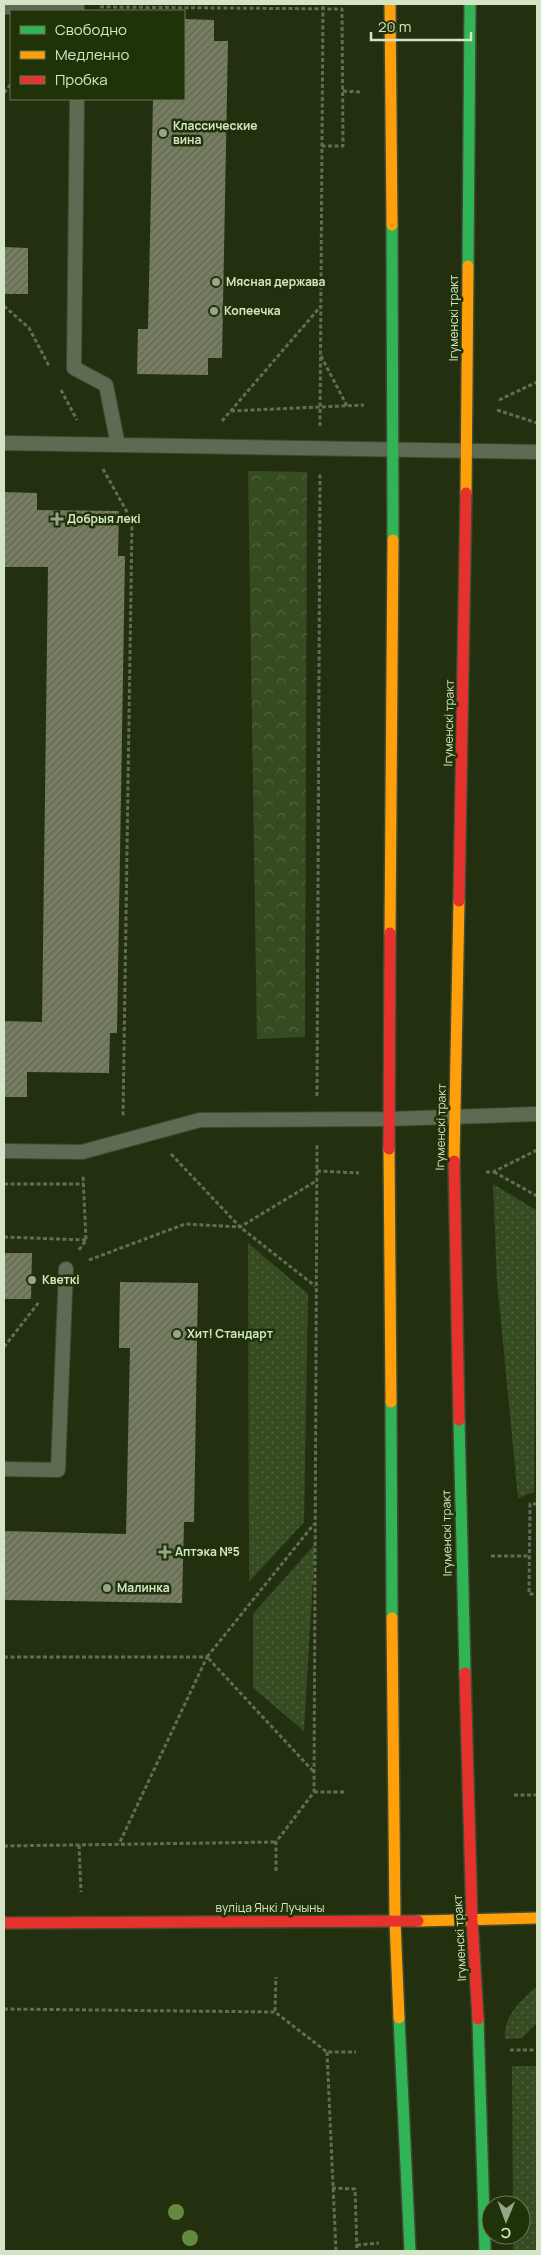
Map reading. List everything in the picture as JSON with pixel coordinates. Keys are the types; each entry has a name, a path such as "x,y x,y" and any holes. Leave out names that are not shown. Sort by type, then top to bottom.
{"main road":[{"path":"390,4 394,451 389,1118 395,1921 410,2251"},
{"name":"Ігуменскі тракт","path":"470,4 467,450 454,1183 461,1556 472,1920 480,2052 485,2251"},
{"name":"вуліца Янкі Лучыны","path":"4,1923 395,1921 537,1918"}],"lane":[{"path":"4,7 77,9"},
{"path":"76,100 74,368 106,386 118,445"},
{"path":"4,443 537,452"},
{"path":"4,1151 82,1152 200,1120 455,1117 537,1114"},
{"path":"4,1469 58,1470 66,1269"}],"path":[{"path":"77,9 236,5 342,8 343,146 322,146"},
{"path":"276,1872 276,1842 314,1792 323,6"},
{"path":"4,306 29,328 50,369"},
{"path":"201,446 321,306"},
{"path":"321,356 347,406"},
{"path":"486,406 537,382"},
{"path":"59,386 132,521 123,1141"},
{"path":"231,411 394,404"},
{"path":"467,406 486,406 537,423"},
{"path":"153,1134 240,1226 316,1286"},
{"path":"493,1172 537,1196"},
{"path":"66,1269 185,1224 240,1226 316,1180"},
{"path":"4,1184 84,1184"},
{"path":"4,1237 86,1240"},
{"path":"537,1504 530,1504 529,1556 529,1594 537,1594"},
{"path":"119,1844 207,1657 315,1523"},
{"path":"461,1556 529,1556"},
{"path":"4,1657 207,1657 313,1771"},
{"path":"314,1792 346,1792"},
{"path":"514,1795 537,1795"},
{"path":"4,1846 276,1842"},
{"path":"79,1845 82,1922"},
{"path":"275,2012 276,1977"},
{"path":"4,2009 275,2012 327,2052 356,2052"},
{"path":"509,2050 537,2050"},
{"path":"327,2052 336,2251"},
{"path":"332,2188 355,2189 357,2251"}],"green space":[{"path":"248,471 307,472 305,1037 257,1039"},
{"path":"493,1184 536,1210 534,1492 518,1498 497,1281"},
{"path":"248,1243 308,1294 304,1522 249,1582"},
{"path":"315,1544 304,1731 253,1688 253,1614"},
{"path":"537,1986 537,2023 522,2038 505,2039 507,2023 514,2009"},
{"path":"512,2066 537,2066 537,2251 513,2251 513,2245 531,2245 531,2195 513,2195"}],"building":[{"path":"185,19 214,20 214,41 228,41 222,358 208,358 208,375 137,374 138,329 148,329 153,100 185,100"},
{"path":"4,247 28,248 28,294 4,294"},
{"path":"4,492 37,493 37,510 119,511 118,556 125,556 117,1033 110,1033 109,1073 27,1072 27,1097 4,1097 4,1021 42,1022 48,567 4,567"},
{"path":"4,1253 32,1253 31,1299 4,1299"},
{"path":"120,1282 198,1283 194,1522 184,1522 182,1603 4,1600 4,1531 126,1534 130,1348 119,1348"}],"traffic: fast":[{"path":"468,266 470,4"},
{"path":"392,225 393,540"},
{"path":"391,1402 392,1618"},
{"path":"459,1420 465,1673"},
{"path":"399,2018 410,2251"},
{"path":"478,2019 485,2251"}],"traffic: slow":[{"path":"390,4 392,225"},
{"path":"466,493 468,266"},
{"path":"390,933 393,540"},
{"path":"454,1161 459,901"},
{"path":"389,1149 391,1402"},
{"path":"392,1618 395,1921 399,2018"},
{"path":"418,1921 537,1918"}],"traffic: jam":[{"path":"459,901 466,493"},
{"path":"389,1149 390,933"},
{"path":"454,1161 459,1420"},
{"path":"465,1673 472,1920 478,2019"},
{"path":"4,1923 418,1921"}],"place":[{"name":"Классические вина","path":"163,133"},
{"name":"Мясная держава","path":"216,282"},
{"name":"Копеечка","path":"214,311"},
{"name":"Добрыя лекі","path":"57,519"},
{"name":"Кветкі","path":"32,1280"},
{"name":"Хит! Стандарт","path":"177,1334"},
{"name":"Аптэка №5","path":"165,1552"},
{"name":"Малинка","path":"107,1588"}]}
